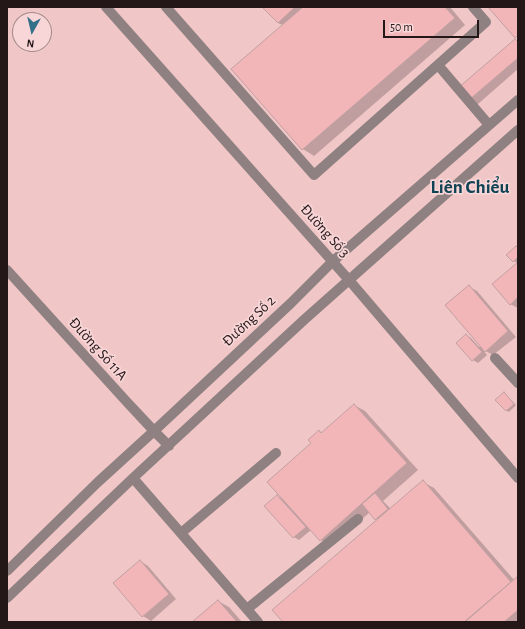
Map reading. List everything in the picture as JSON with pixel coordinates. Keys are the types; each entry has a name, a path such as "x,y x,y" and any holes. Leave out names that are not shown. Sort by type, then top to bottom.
{"street":[{"name":"Đường Số 3","path":"106,7 349,280 518,478"},
{"path":"166,7 314,175 486,22 473,7"},
{"path":"438,65 489,125"},
{"name":"Đường Số 2","path":"7,570 98,482 285,308 332,262 518,100"},
{"path":"7,598 133,478 349,280 518,130"},
{"name":"Đường Số 11A","path":"7,270 169,446"},
{"path":"495,358 518,383"},
{"path":"181,533 276,453"},
{"path":"133,478 258,622"},
{"path":"247,609 358,519"}],"shaded area":[{"path":"7,7 518,7 518,622 7,622"}],"building":[{"path":"262,7 295,7 278,23"},
{"path":"303,7 445,7 455,18 302,150 231,69"},
{"path":"488,7 518,7 518,35 515,38"},
{"path":"515,39 518,42 518,58 469,100 458,88"},
{"path":"516,246 518,248 518,257 513,262 506,255"},
{"path":"518,262 518,297 510,305 492,284"},
{"path":"469,285 508,331 485,352 445,305"},
{"path":"466,334 482,352 472,361 456,343"},
{"path":"504,392 514,404 506,411 495,400"},
{"path":"354,404 407,463 320,541 267,482 311,443 308,440 319,430 321,433"},
{"path":"423,480 511,582 464,622 283,622 272,610"},
{"path":"375,493 388,509 375,520 362,504"},
{"path":"277,495 306,527 293,538 264,506"},
{"path":"140,560 169,594 142,617 113,583"},
{"path":"518,576 518,610 504,622 465,622"},
{"path":"218,600 237,622 192,622"}],"district":[{"name":"Liên Chiểu","path":"470,187"}]}
